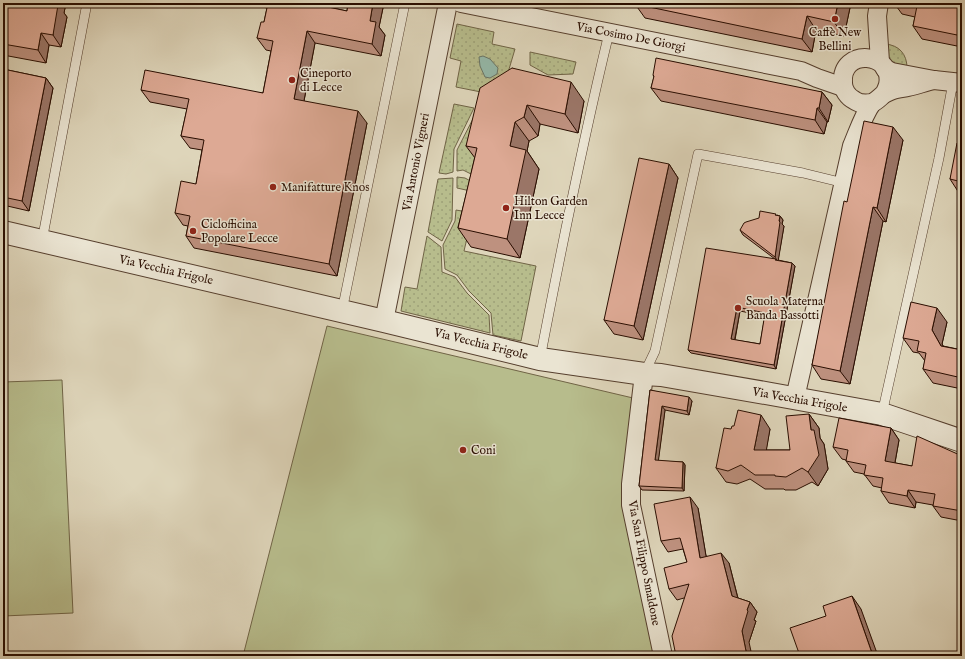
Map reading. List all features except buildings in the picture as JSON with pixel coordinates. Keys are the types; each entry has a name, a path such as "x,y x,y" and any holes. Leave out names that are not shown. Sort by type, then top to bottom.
{"street":[{"name":"Via Antonio Vigneri","path":"384,321 448,3"},
{"name":"Via Cosimo De Giorgi","path":"461,3 801,71 846,92 856,102 864,104 893,90 934,80"},
{"path":"852,146 850,126 851,109 842,77 852,63 878,9"},
{"path":"795,398 852,146 861,127 865,112 888,86 888,77 883,66 878,9"},
{"name":"Via Cosimo De Giorgi","path":"801,71 820,68 838,69 865,57 873,59 892,72 934,80 957,82"},
{"name":"Via Vecchia Frigole","path":"3,232 540,359 644,374 661,375 882,414 962,441"},
{"name":"Via San Filippo Smaldone","path":"644,374 631,484 631,505 662,656"}],"lane":[{"path":"42,241 87,3"},
{"path":"342,311 405,3"},
{"path":"540,359 556,274 610,32"},
{"path":"882,414 957,82"},
{"path":"644,374 655,351 698,154 803,173 844,183"}],"shaded area":[{"path":"457,24 494,32 492,44 515,49 507,76 481,92 456,87 461,61 450,58"},
{"path":"885,44 894,46 901,51 906,58 907,68 890,62"},
{"path":"530,52 576,62 573,74 548,75 530,65"},
{"path":"483,56 490,59 498,68 497,74 490,78 485,77 480,66 479,57"},
{"path":"454,104 474,108 454,149 453,172 446,174 439,173"},
{"path":"478,109 485,110 471,174 463,170 457,171 457,150"},
{"path":"457,177 465,178 476,184 475,192 457,188"},
{"path":"453,178 452,220 442,241 428,232 438,179"},
{"path":"456,210 473,213 464,251 536,266 521,341 493,335 491,313 469,291 457,275 445,269 443,245 455,221"},
{"path":"427,236 441,247 442,272 455,277 467,293 489,315 490,333 401,311 405,287 417,289"},
{"name":"Coni","path":"327,326 633,398 625,502 656,656 243,656"},
{"path":"62,380 73,613 3,616 3,382"}],"place":[{"name":"Caffè New Bellini","path":"835,19"},
{"name":"Cineporto di Lecce","path":"292,80"},
{"name":"Manifatture Knos","path":"273,187"},
{"name":"Hilton Garden Inn Lecce","path":"506,208"},
{"name":"Ciclofficina Popolare Lecce","path":"193,231"},
{"name":"Scuola Materna Banda Bassotti","path":"738,308"},
{"name":"Coni","path":"463,450"}]}
